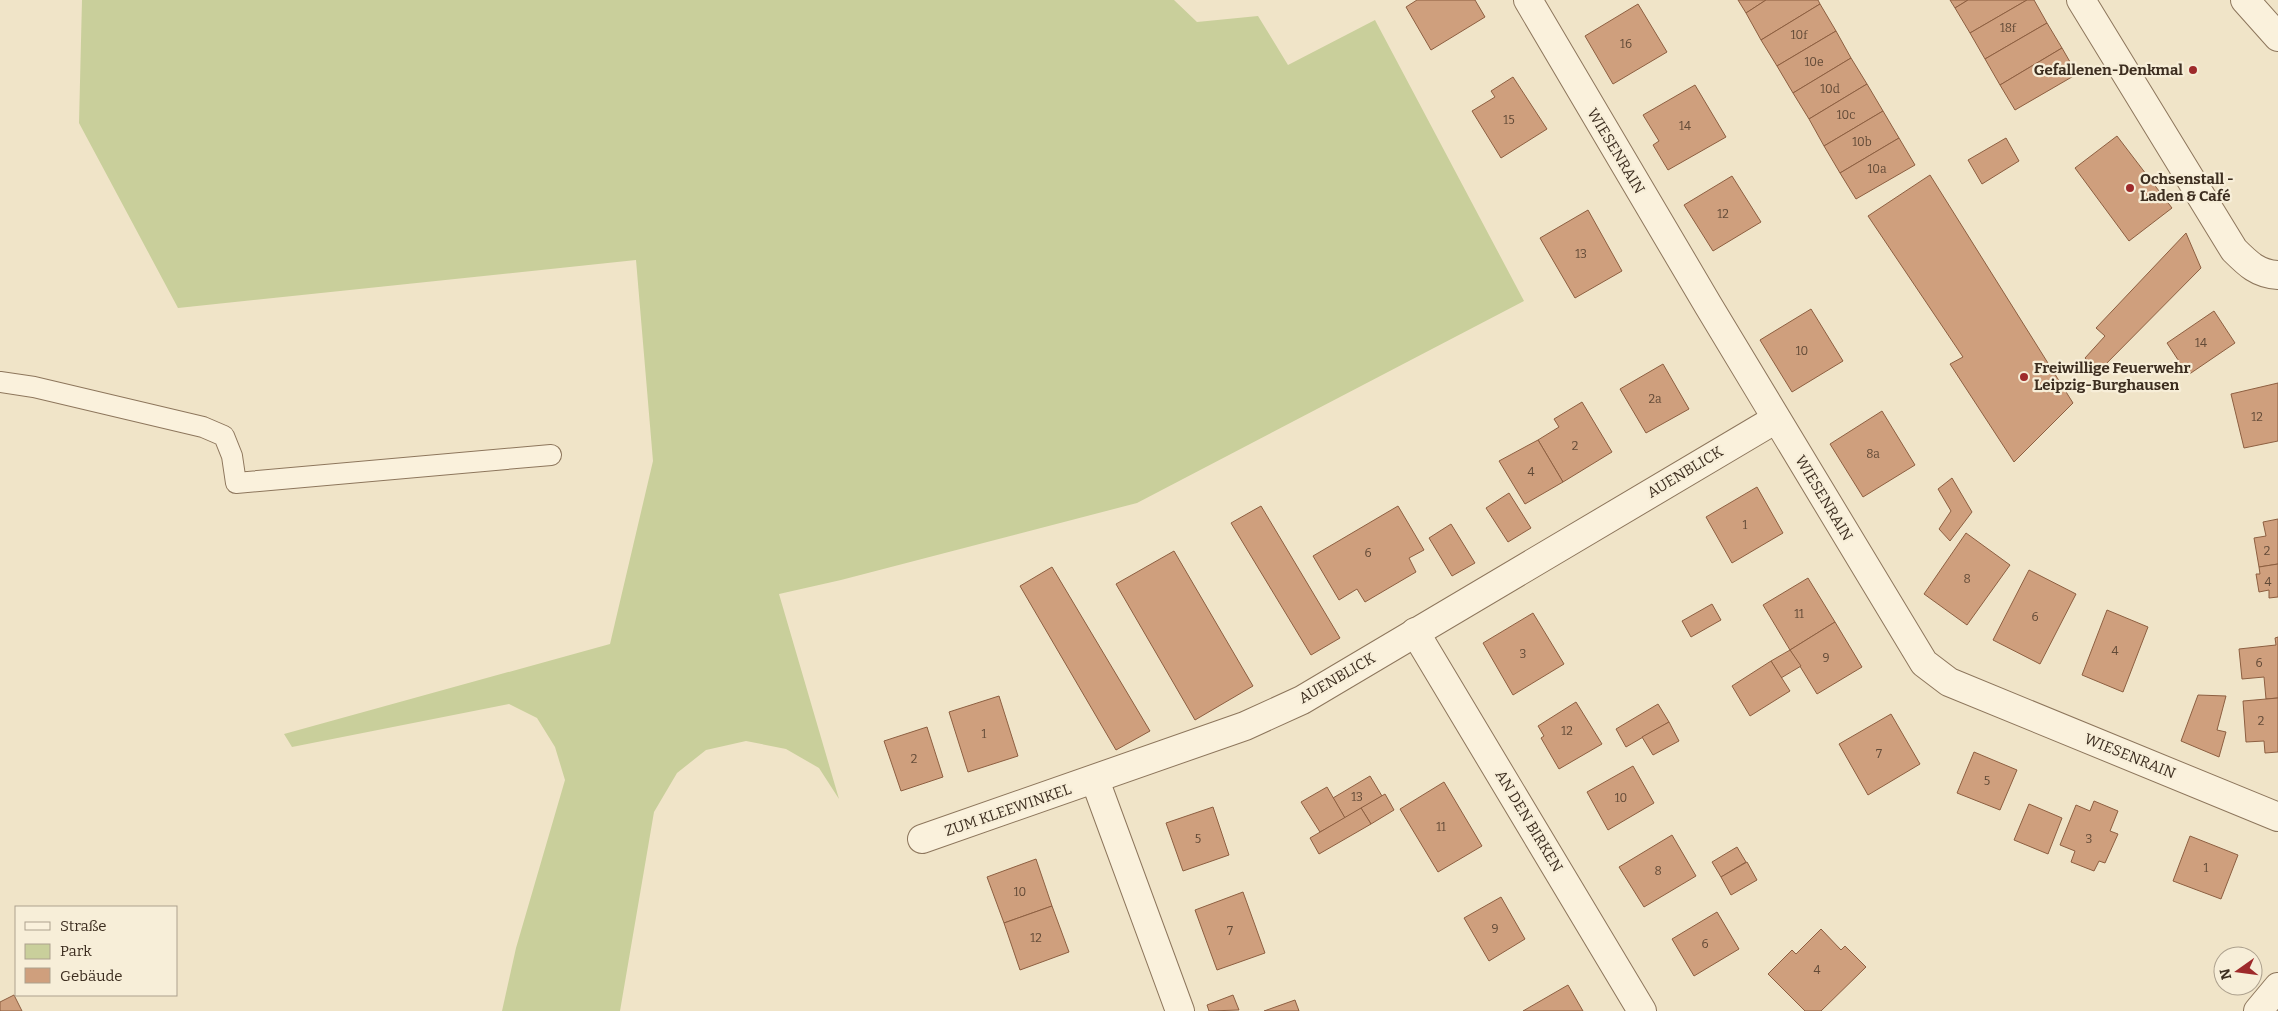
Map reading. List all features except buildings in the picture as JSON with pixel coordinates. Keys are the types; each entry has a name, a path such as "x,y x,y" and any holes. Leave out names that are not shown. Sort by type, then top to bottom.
{"street":[{"name":"WIESENRAIN","path":"1528,0 1924,663 1949,682 2278,817"},
{"path":"2081,0 2234,250 2252,269 2278,275"},
{"path":"2244,0 2278,37"},
{"name":"AUENBLICK","path":"1095,780 1245,726 1302,700 1776,418"},
{"name":"AN DEN BIRKEN","path":"1416,632 1642,1011"},
{"path":"1095,780 1180,1011"},
{"name":"ZUM KLEEWINKEL","path":"922,839 1095,780"},
{"path":"2258,1011 2278,987"}],"lane":[{"path":"0,382 43,389 203,427 224,436 232,456 236,483 552,455"}],"green space":[{"path":"82,0 1174,0 1197,22 1258,16 1288,65 1375,20 1524,301 1137,503 841,580 779,594 839,799 819,768 786,749 746,741 706,750 677,773 654,812 620,1011 502,1011 516,948 565,780 555,747 537,718 509,704 292,747 284,734 610,644 653,461 636,260 178,308 79,123"}],"place":[{"name":"Gefallenen-Denkmal","path":"2193,70"},
{"name":"Ochsenstall - Laden & Café","path":"2130,188"},
{"name":"Freiwillige Feuerwehr Leipzig-Burghausen","path":"2024,377"}]}
